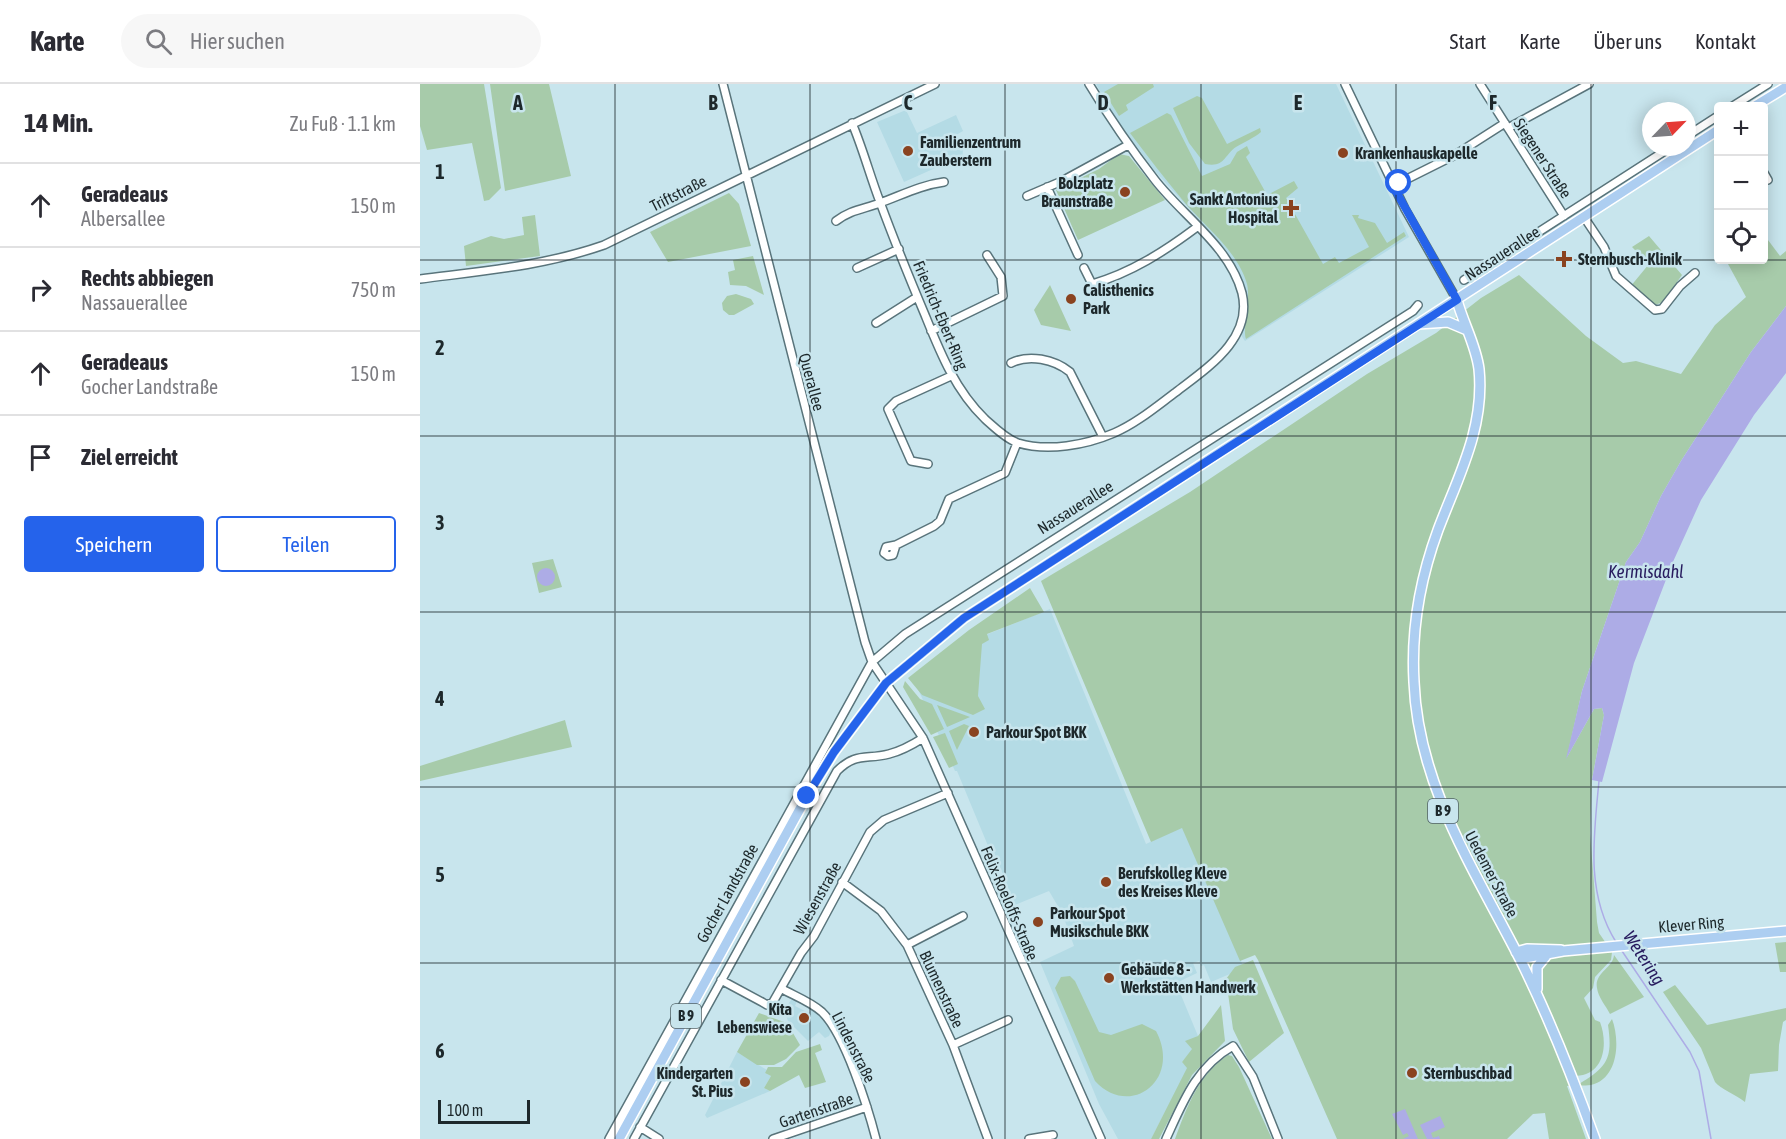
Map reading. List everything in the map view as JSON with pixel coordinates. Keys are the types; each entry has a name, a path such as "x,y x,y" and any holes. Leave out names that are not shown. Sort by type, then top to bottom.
{"main road":[{"path":"1762,102 1786,87"},
{"name":"Nassauerallee","path":"886,683 964,618 1714,133"},
{"name":"Uedemer Straße","path":"1457,300 1479,371 1475,433 1423,578 1413,649 1416,709 1426,760 1441,806 1537,995 1595,1139"},
{"path":"1418,324 1448,322 1467,330"},
{"name":"Gocher Landstraße","path":"619,1139 807,796 834,752 886,683"},
{"name":"Klever Ring","path":"1518,956 1527,949 1563,951 1786,931"},
{"name":"Klever Ring","path":"1518,956 1546,956 1563,951"},
{"path":"1537,995 1537,967 1546,956"}],"street":[{"name":"Querallee","path":"723,84 871,658 886,683"},
{"name":"Triftstraße","path":"420,279 568,258 621,238 745,175 935,84"},
{"path":"896,545 940,521 949,499 1005,473 1017,443 1053,447 1103,437 1163,403 1227,350 1240,325 1243,296 1237,276 1227,260 1128,145 1089,84"},
{"path":"1345,84 1393,186 1457,300"},
{"name":"Siegener Straße","path":"1480,84 1564,216"},
{"path":"1393,186 1589,84"},
{"path":"1739,102 1763,85 1768,99"},
{"path":"1696,130 1714,119"},
{"name":"Friedrich-Ebert-Ring","path":"852,123 880,203 951,376 985,419 1017,443"},
{"path":"1027,196 1128,145"},
{"name":"Nassauerallee","path":"1464,280 1657,156"},
{"path":"836,220 850,211 880,203 925,184 944,182"},
{"path":"1047,187 1078,255"},
{"path":"1584,217 1604,247 1616,276 1655,310 1662,309 1680,286 1695,273"},
{"path":"1084,268 1092,284 1104,281 1149,260 1197,227"},
{"path":"857,268 899,249"},
{"path":"932,331 1003,296 1002,277 987,255"},
{"path":"876,324 917,297"},
{"name":"Nassauerallee","path":"871,658 905,634 1413,311 1418,305"},
{"path":"1011,363 1029,357 1061,366 1070,372 1103,437"},
{"path":"928,464 911,461 888,409 896,401 951,376"},
{"name":"Gocher Landstraße","path":"609,1139 871,658"},
{"name":"Felix-Roeloffs-Straße","path":"886,683 923,738 1101,1139"},
{"path":"634,1139 837,771 853,758 887,754 905,749 923,738"},
{"name":"Wiesenstraße","path":"782,989 795,962 814,936 870,832 884,820 948,793"},
{"name":"Blumenstraße","path":"842,882 881,911 906,945 953,1045 988,1139"},
{"name":"Blumenstraße","path":"906,945 963,916"},
{"path":"721,980 767,1005 782,989"},
{"name":"Lindenstraße","path":"782,989 821,1012 830,1022 856,1076 876,1139"},
{"name":"Blumenstraße","path":"953,1045 1008,1020"},
{"path":"1166,1139 1192,1083 1217,1055 1233,1046 1253,1077 1278,1139"},
{"name":"Gartenstraße","path":"773,1139 867,1107"},
{"path":"640,1127 659,1139"},
{"path":"1029,1139 1053,1135"}],"shaded area":[{"name":"Sankt Antonius Hospital","path":"1096,84 1336,84 1409,237 1245,341 1241,335 1248,300 1239,271 1221,244 1154,170 1114,116"},
{"path":"906,110 917,133 956,115 963,131 956,135 963,149 962,163 954,166 951,161 904,182 877,122"},
{"name":"Berufskolleg Kleve des Kreises Kleve","path":"1050,609 1146,844 1182,827 1244,968 1211,982 1204,965 1201,966 1199,961 1193,963 1197,973 1176,983 1198,1036 1193,1049 1182,1062 1188,1068 1151,1139 1118,1139 1099,1104 1040,962 1074,946 1062,913 1049,891 1015,905 994,852 991,853 957,771 955,771 913,678 988,634"},
{"name":"Kita Lebenswiese","path":"792,999 797,1001 795,1006 809,1013 811,1009 824,1021 831,1032 829,1036 825,1038 819,1032 808,1041 788,1021 784,1009"},
{"name":"Kindergarten St. Pius","path":"737,1052 767,1070 765,1073 771,1076 764,1088 770,1091 707,1118 705,1115"}],"green space":[{"path":"420,84 484,84 501,188 489,200 484,201 472,143 427,150 420,126"},
{"path":"490,84 549,84 571,176 505,191"},
{"path":"1118,84 1153,84 1154,87 1126,105 1128,110 1119,116 1104,92"},
{"path":"1197,96 1202,98 1227,144 1260,128 1261,132 1236,147 1217,164 1205,164 1189,143 1173,108"},
{"path":"1167,113 1171,115 1202,176 1230,164 1237,152 1247,146 1250,153 1246,157 1267,195 1294,181 1298,188 1286,198 1323,264 1335,257 1339,263 1369,247 1352,215 1359,215 1358,218 1375,223 1387,243 1404,232 1406,236 1246,339 1248,291 1243,272 1221,240 1185,203 1130,133"},
{"name":"Bolzplatz Braunstraße","path":"1119,154 1129,156 1165,200 1078,240 1056,190 1099,169"},
{"path":"729,193 739,204 751,246 668,262 650,232"},
{"path":"535,215 540,256 466,266 464,246 491,236 504,239 524,235 522,217"},
{"path":"1649,236 1682,275 1663,302 1655,305 1630,287 1649,264 1632,247"},
{"path":"1768,240 1780,256 1786,251 1786,306 1751,352 1681,461 1661,496 1640,542 1626,562 1582,691 1567,757 1594,709 1602,708 1604,715 1592,780 1590,833 1599,933 1612,952 1611,960 1595,977 1593,988 1584,998 1595,1020 1600,1022 1604,1048 1593,1070 1576,1076 1579,1084 1602,1067 1606,1061 1610,1046 1608,1025 1612,1019 1616,1047 1612,1067 1600,1081 1591,1085 1567,1086 1586,1139 1549,1139 1545,1113 1533,1114 1507,1139 1337,1139 1258,960 1255,955 1240,961 1182,828 1151,842 1041,581 1190,492 1367,374 1436,333 1481,298 1519,275 1586,336 1623,363 1636,361 1681,374 1715,325 1746,297 1728,264 1768,264"},
{"path":"753,256 764,295 746,286 730,285 728,272 735,270 733,260"},
{"path":"1050,285 1071,331 1041,325 1034,310"},
{"path":"736,294 751,299 754,304 734,315 729,315 723,310 722,303 727,296"},
{"path":"553,559 562,587 539,593 532,563"},
{"path":"1030,588 1044,612 987,634 989,640 982,644 978,696 985,709 973,715 922,695 908,678 969,630"},
{"path":"905,681 920,699 932,704 944,729 931,735 903,687"},
{"path":"937,705 970,717 947,727"},
{"path":"565,720 572,747 420,781 420,766"},
{"path":"964,724 969,726 957,750 949,731"},
{"path":"945,733 958,764 949,768 933,737"},
{"path":"1786,942 1786,972 1780,972 1775,943"},
{"path":"1614,955 1644,997 1610,1014 1599,995 1597,983"},
{"path":"1253,960 1284,1033 1249,1062 1233,1029 1226,979 1235,967"},
{"path":"1070,976 1075,981 1099,1032 1111,1035 1142,1024 1156,1031 1162,1049 1162,1065 1157,1078 1148,1089 1137,1095 1123,1096 1109,1092 1095,1081 1055,988 1061,977"},
{"path":"1675,985 1707,1025 1786,1008 1786,1020 1783,1022 1779,1045 1778,1071 1750,1074 1745,1102 1715,1082 1701,1048 1663,992"},
{"path":"1221,1005 1225,1041 1192,1075 1159,1139 1151,1139 1187,1068 1182,1062 1192,1049 1185,1041 1198,1036"},
{"path":"759,1013 787,1023 800,1045 786,1059 774,1065 757,1065 737,1052"},
{"path":"820,1044 822,1050 815,1053 826,1082 805,1088 799,1075 770,1091 764,1088 771,1076 765,1073 768,1067 782,1067 796,1052"},
{"path":"1228,1055 1232,1056 1239,1067 1272,1139 1175,1139 1201,1082"}],"water":[{"name":"Kermisdahl","path":"1786,306 1786,373 1754,415 1701,500 1672,564 1634,663 1602,782 1592,780 1604,715 1602,708 1594,709 1566,759 1582,691 1626,562 1640,542 1661,496 1681,461 1751,352"},
{"path":"546,568 552,571 555,577 552,583 546,586 540,583 537,577 540,571"},
{"path":"1405,1109 1418,1139 1403,1139 1409,1136 1407,1133 1403,1135 1392,1114"},
{"path":"1440,1116 1445,1127 1431,1133 1433,1138 1439,1136 1440,1139 1427,1139 1420,1125"}],"waterway":[{"name":"Wetering","path":"1599,781 1594,843 1596,884 1606,923 1616,942"},
{"name":"Wetering","path":"1622,951 1690,1052 1699,1071 1711,1139"}],"place":[{"name":"Familienzentrum Zauberstern","path":"908,151"},
{"name":"Krankenhauskapelle","path":"1343,153"},
{"name":"Bolzplatz Braunstraße","path":"1125,192"},
{"name":"Sankt Antonius Hospital","path":"1291,208"},
{"name":"Sternbusch-Klinik","path":"1564,259"},
{"name":"Calisthenics Park","path":"1071,299"},
{"name":"Parkour Spot BKK","path":"974,732"},
{"name":"Berufskolleg Kleve des Kreises Kleve","path":"1106,882"},
{"name":"Parkour Spot Musikschule BKK","path":"1038,922"},
{"name":"Gebäude 8 - Werkstätten Handwerk","path":"1109,978"},
{"name":"Kita Lebenswiese","path":"804,1018"},
{"name":"Sternbuschbad","path":"1412,1073"},
{"name":"Kindergarten St. Pius","path":"745,1082"}],"route":[{"path":"807,796 834,752 886,683 964,618 1457,300 1393,186 1399,183"}]}
